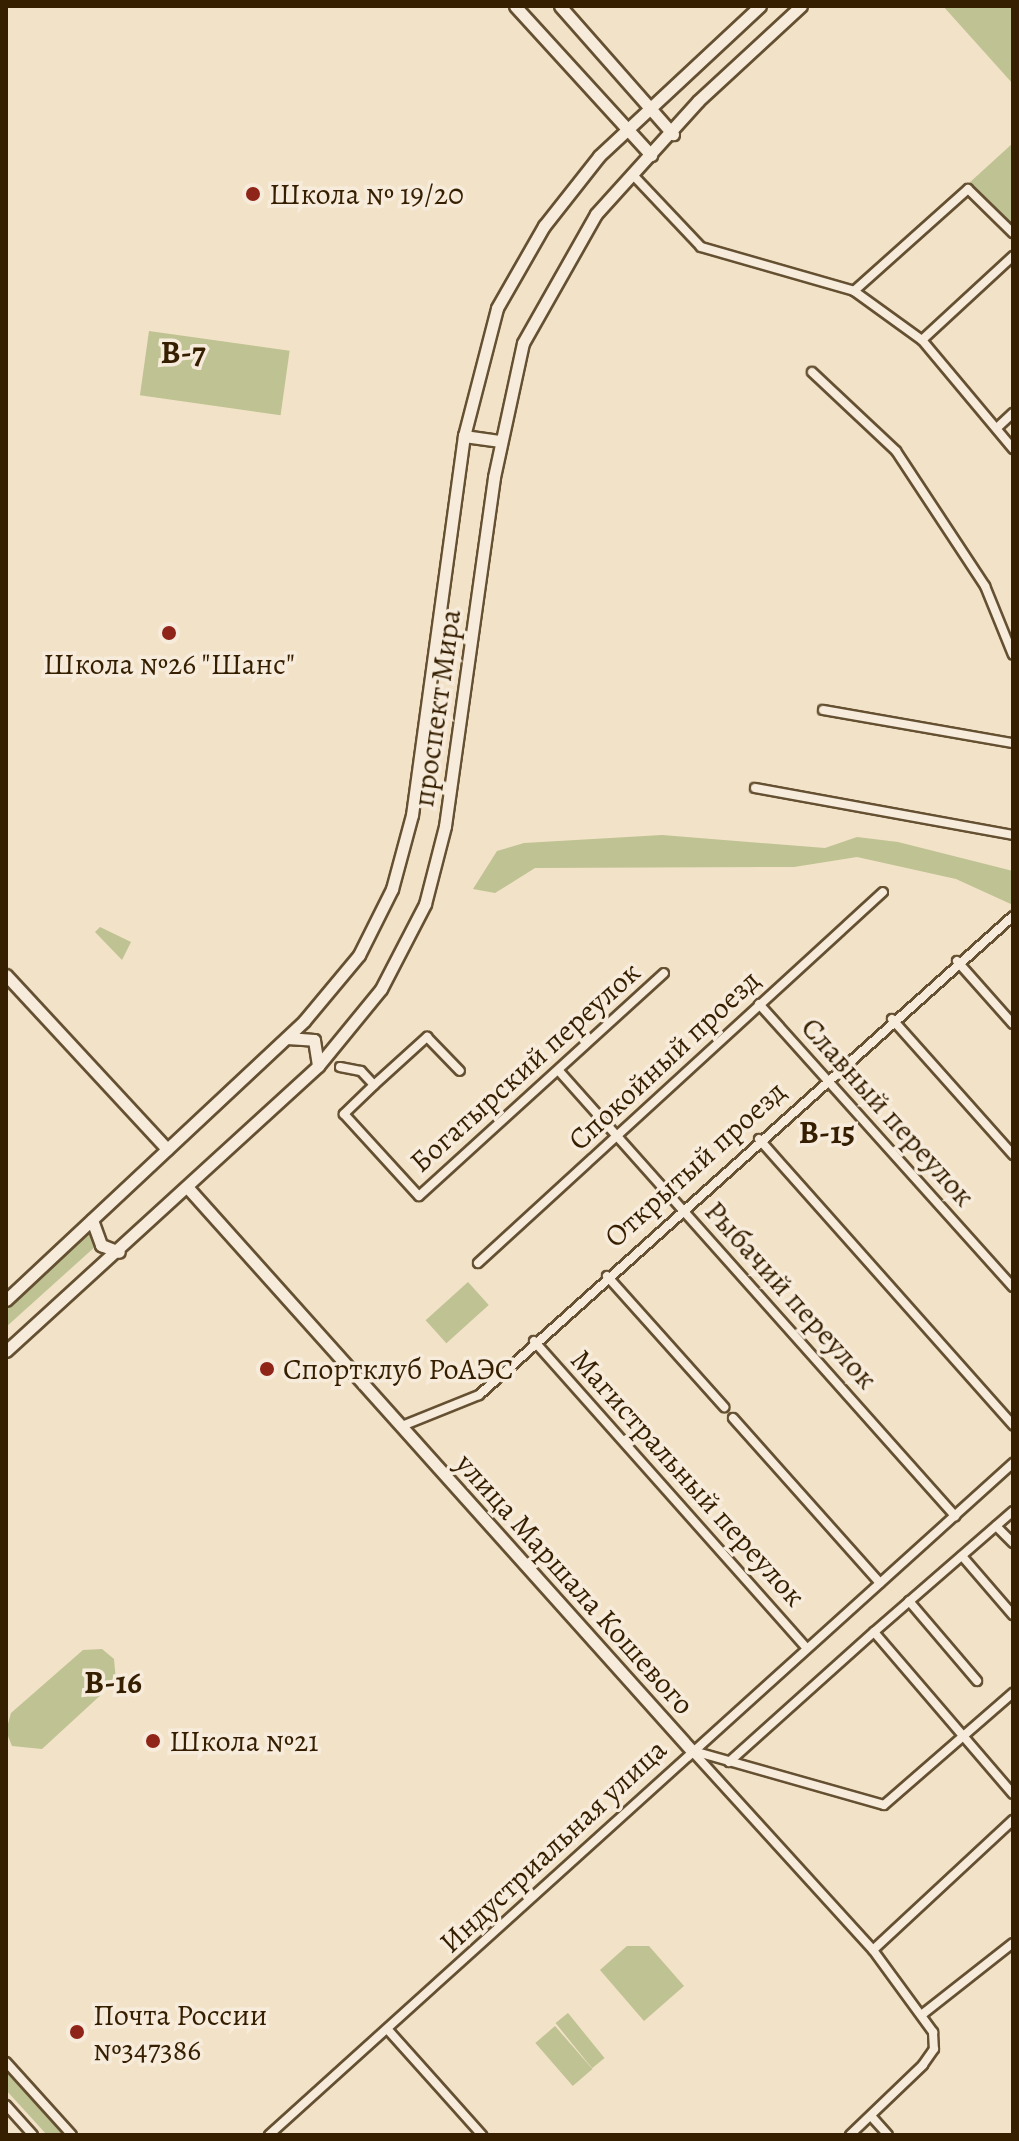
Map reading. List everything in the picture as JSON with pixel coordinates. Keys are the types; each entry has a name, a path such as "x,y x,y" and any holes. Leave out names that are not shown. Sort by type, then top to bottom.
{"main road":[{"path":"515,6 651,155"},
{"path":"560,6 673,134"},
{"name":"проспект Мира","path":"6,1300 286,1038 359,955 392,889 433,694 464,436 478,364 523,257 625,128 760,6"},
{"name":"проспект Мира","path":"6,1351 119,1252 318,1066 381,989 425,904 445,826 501,441 523,343 573,250 632,174 673,134 698,101 801,6"},
{"path":"464,436 501,441"},
{"path":"6,975 166,1150"},
{"path":"6,981 166,1150"},
{"path":"286,1038 314,1040 318,1066"},
{"name":"улица Маршала Кошевого","path":"189,1187 694,1749"},
{"path":"92,1220 101,1245 119,1252"}],"street":[{"path":"632,174 701,247 854,291 922,340 999,426 1013,449"},
{"path":"854,291 968,189 1013,233"},
{"path":"922,340 1013,256"},
{"path":"812,372 896,451 985,586 1013,655"},
{"path":"999,426 1013,413"},
{"path":"823,710 1013,743"},
{"path":"755,788 1013,835"},
{"name":"Спокойный проезд","path":"478,1263 883,892"},
{"name":"Открытый проезд","path":"403,1425 469,1402 681,1208 1011,915"},
{"path":"957,961 1013,1024"},
{"name":"Богатырский переулок","path":"374,1085 344,1114 419,1196 664,973"},
{"name":"Славный переулок","path":"759,1004 1013,1287"},
{"path":"892,1019 1013,1155"},
{"path":"340,1067 361,1071 374,1085 427,1037 460,1071"},
{"name":"Рыбачий переулок","path":"559,1071 955,1516"},
{"path":"759,1139 1013,1425"},
{"path":"607,1276 724,1407"},
{"name":"Магистральный переулок","path":"534,1341 807,1648"},
{"path":"733,1418 880,1583"},
{"name":"Индустриальная улица","path":"269,2135 389,2031 694,1749 1013,1463"},
{"path":"729,1762 1013,1511"},
{"path":"996,1526 1013,1543"},
{"path":"962,1556 1013,1615"},
{"path":"909,1601 977,1681"},
{"path":"874,1632 963,1740 1013,1794"},
{"path":"694,1749 729,1762 884,1805 963,1740 1013,1693"},
{"name":"улица Маршала Кошевого","path":"694,1749 873,1950 924,2013"},
{"path":"873,1950 1013,1820"},
{"path":"850,2135 934,2049 924,2013 1013,1943"},
{"path":"389,2031 482,2135"},
{"path":"6,2062 72,2135"},
{"path":"6,2105 33,2135"},
{"path":"871,2116 888,2135"}],"green space":[{"path":"943,6 1013,6 1013,84"},
{"path":"1013,143 1013,228 968,184"},
{"path":"149,331 290,351 281,415 140,395"},
{"path":"662,835 825,848 857,837 898,842 1013,871 1013,905 956,879 857,857 794,867 535,868 495,893 473,889 497,851 524,843"},
{"path":"100,927 131,942 122,960 95,932"},
{"path":"87,1231 97,1245 6,1327 6,1305"},
{"path":"468,1282 489,1305 446,1343 426,1320"},
{"path":"102,1649 114,1659 116,1681 42,1749 12,1746 6,1731 11,1713 83,1650"},
{"path":"627,1946 649,1946 684,1986 644,2021 600,1970"},
{"path":"568,2013 605,2058 592,2068 556,2023"},
{"path":"555,2026 592,2069 573,2086 535,2043"},
{"path":"6,2066 68,2135 47,2135 6,2090"}],"place":[{"name":"Школа № 19/20","path":"253,194"},
{"name":"Школа №26 \"Шанс\"","path":"169,633"},
{"name":"Спортклуб РоАЭС","path":"267,1369"},
{"name":"Школа №21","path":"153,1741"},
{"name":"Почта России №347386","path":"77,2032"}],"district":[{"name":"В-7","path":"183,352"},
{"name":"В-15","path":"827,1132"},
{"name":"В-16","path":"113,1682"}]}
